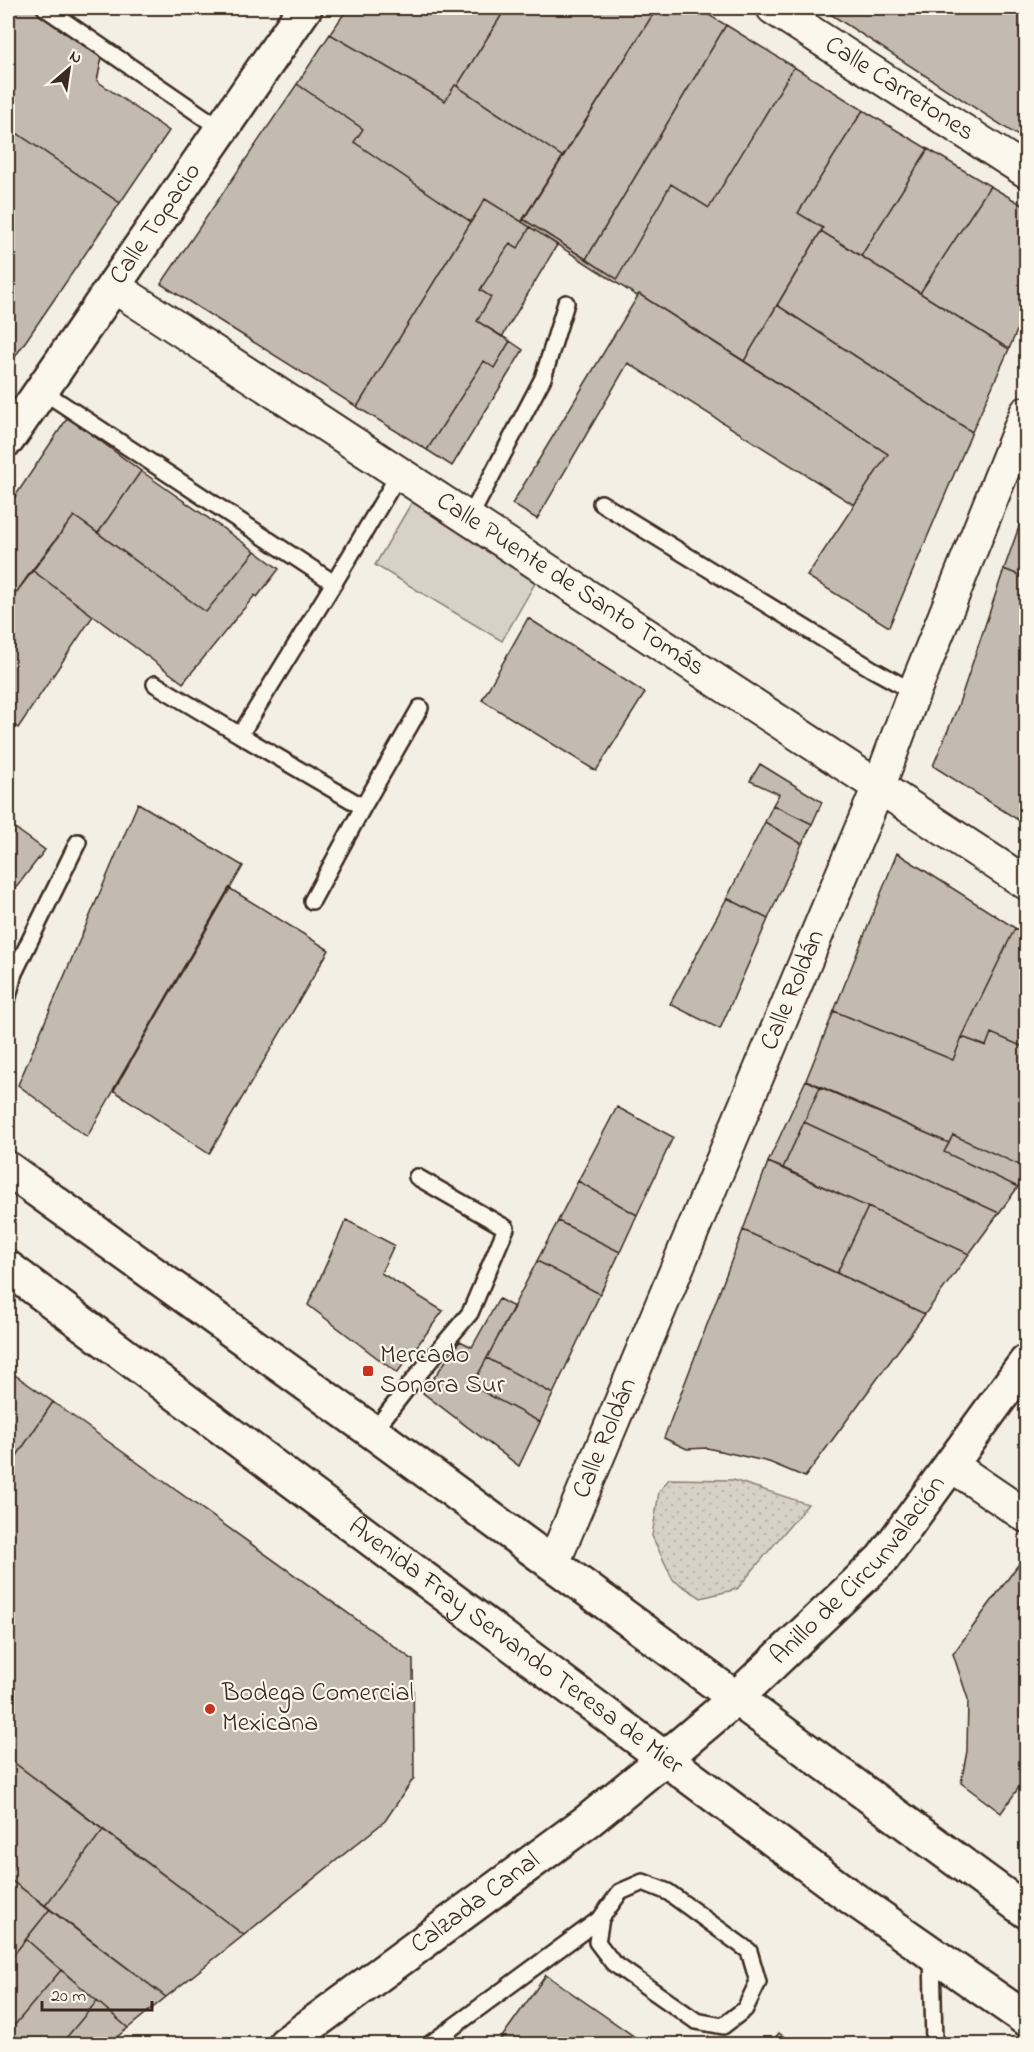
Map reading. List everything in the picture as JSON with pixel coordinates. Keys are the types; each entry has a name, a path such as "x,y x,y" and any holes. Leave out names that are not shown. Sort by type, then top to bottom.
{"main road":[{"name":"Calle Topacio","path":"8,439 305,8"},
{"path":"8,1169 372,1432 1026,1911"},
{"name":"Avenida Fray Servando Teresa de Mier","path":"8,1268 845,1893 1026,2019"},
{"name":"Anillo de Circunvalación","path":"665,1758 735,1698 882,1559 1026,1362"},
{"name":"Calzada Canal","path":"285,2044 589,1820 665,1758"}],"street":[{"name":"Calle Carretones","path":"773,8 1026,171"},
{"name":"Calle Puente de Santo Tomás","path":"113,286 1026,883"},
{"name":"Calle Roldán","path":"553,1564 879,786 914,692 1026,413"},
{"path":"951,1465 1026,1516"}],"lane":[{"path":"45,8 221,129"},
{"path":"469,519 543,378 566,303"},
{"path":"41,390 334,583"},
{"path":"240,735 399,474"},
{"path":"601,502 872,669 914,692"},
{"path":"154,684 363,807"},
{"path":"312,901 420,708"},
{"path":"8,997 11,975 78,842"},
{"path":"372,1432 470,1313 506,1228 417,1177"},
{"path":"430,2044 601,1918 620,1892 643,1882 668,1892 749,1951 758,1982 744,2009 723,2026 696,2021 613,1963 597,1942 601,1918"},
{"path":"932,1952 934,2044"}],"shaded area":[{"path":"412,502 538,578 502,641 375,565"},
{"path":"669,1479 733,1480 808,1504 737,1589 701,1598 673,1580 652,1536 659,1492"}],"building":[{"path":"8,8 32,8 102,57 97,81 169,131 120,203 8,127"},
{"path":"348,8 506,8 457,86 455,85 445,101 330,34"},
{"path":"506,8 657,8 563,157 457,86"},
{"path":"657,8 697,8 726,25 586,259 523,219"},
{"path":"821,8 1026,8 1026,141"},
{"path":"726,25 794,67 709,208 671,184 617,279 586,259"},
{"path":"330,34 445,101 455,85 563,157 522,222 485,199 471,222 354,142 363,129 297,84"},
{"path":"794,67 863,110 798,213 823,228 744,361 522,222 523,219 617,279 671,184 709,208"},
{"path":"297,84 363,129 354,142 471,222 357,407 161,284"},
{"path":"863,110 928,149 861,256 821,231 823,228 798,213"},
{"path":"8,127 120,203 8,367"},
{"path":"928,149 990,186 920,293 861,256"},
{"path":"990,186 1026,207 1026,310 1009,349 920,293"},
{"path":"485,199 530,227 518,248 510,243 480,290 491,297 477,321 510,341 494,368 484,361 427,450 357,407"},
{"path":"530,227 557,245 502,337 477,321 491,297 480,290 510,243 518,248"},
{"path":"821,231 1009,349 972,432 777,305"},
{"path":"639,294 888,454 854,505 628,363 537,519 512,504"},
{"path":"777,305 972,432 889,627 807,576 888,454 744,361"},
{"path":"510,341 523,350 452,466 427,450 484,361 494,368"},
{"path":"68,417 141,471 98,533 74,516 16,593 8,587 8,507"},
{"path":"141,471 255,551 206,612 98,533"},
{"path":"1026,507 1026,578 1004,569"},
{"path":"74,516 206,612 255,551 279,569 183,683 32,570"},
{"path":"1004,569 1026,578 1026,825 933,766 958,706"},
{"path":"32,570 93,616 18,728 8,721 8,604"},
{"path":"528,618 645,693 596,771 482,700"},
{"path":"760,764 822,802 812,824 773,805 779,794 750,781"},
{"path":"138,803 243,866 87,1137 18,1085"},
{"path":"773,805 812,824 802,844 765,822"},
{"path":"765,822 802,844 768,919 727,898"},
{"path":"8,823 45,850 8,898"},
{"path":"897,853 1015,928 953,1060 834,1011"},
{"path":"229,888 329,950 209,1154 113,1090"},
{"path":"727,898 768,919 720,1029 670,1004"},
{"path":"1015,928 1026,935 1026,1048 991,1033 986,1046 962,1037"},
{"path":"834,1011 953,1060 962,1037 986,1046 991,1033 1026,1048 1026,1168 953,1135 949,1143 806,1080"},
{"path":"806,1080 820,1087 783,1168 768,1162"},
{"path":"820,1087 949,1143 944,1152 1018,1187 999,1213 804,1122"},
{"path":"617,1107 673,1137 637,1215 578,1181"},
{"path":"804,1122 999,1213 969,1254 783,1168"},
{"path":"953,1135 1026,1168 1026,1175 1018,1187 944,1152"},
{"path":"768,1162 868,1207 837,1273 743,1230"},
{"path":"578,1181 637,1215 620,1252 558,1221"},
{"path":"868,1207 969,1254 925,1314 837,1273"},
{"path":"346,1220 394,1245 381,1273 443,1311 397,1373 308,1305"},
{"path":"558,1221 620,1252 600,1294 537,1261"},
{"path":"743,1230 925,1314 805,1477 769,1462 707,1448 687,1449 664,1438"},
{"path":"537,1261 600,1294 553,1394 487,1358"},
{"path":"499,1299 514,1307 472,1386 540,1422 519,1466 423,1393 460,1341 472,1347"},
{"path":"487,1358 553,1394 540,1422 472,1386"},
{"path":"8,1370 53,1402 8,1469"},
{"name":"Bodega Comercial Mexicana","path":"53,1402 413,1660 414,1778 385,1821 244,1935 8,1758 8,1469"},
{"path":"1026,1554 1026,1777 1001,1813 961,1783 967,1751 968,1699 953,1654"},
{"path":"8,1758 103,1830 45,1906 8,1878"},
{"path":"103,1830 244,1935 166,1997 45,1906"},
{"path":"8,1878 50,1909 8,1962"},
{"path":"50,1909 166,1997 128,2028 26,1939"},
{"path":"26,1939 61,1970 8,2033 8,1962"},
{"path":"61,1970 97,2001 61,2044 8,2044 8,2033"},
{"path":"546,1975 645,2044 497,2044"},
{"path":"97,2001 128,2028 108,2044 61,2044"},
{"path":"779,2033 790,2041 795,2044 770,2044"}],"place":[{"name":"Mercado Sonora Sur","path":"368,1371"},
{"name":"Bodega Comercial Mexicana","path":"210,1709"}]}
